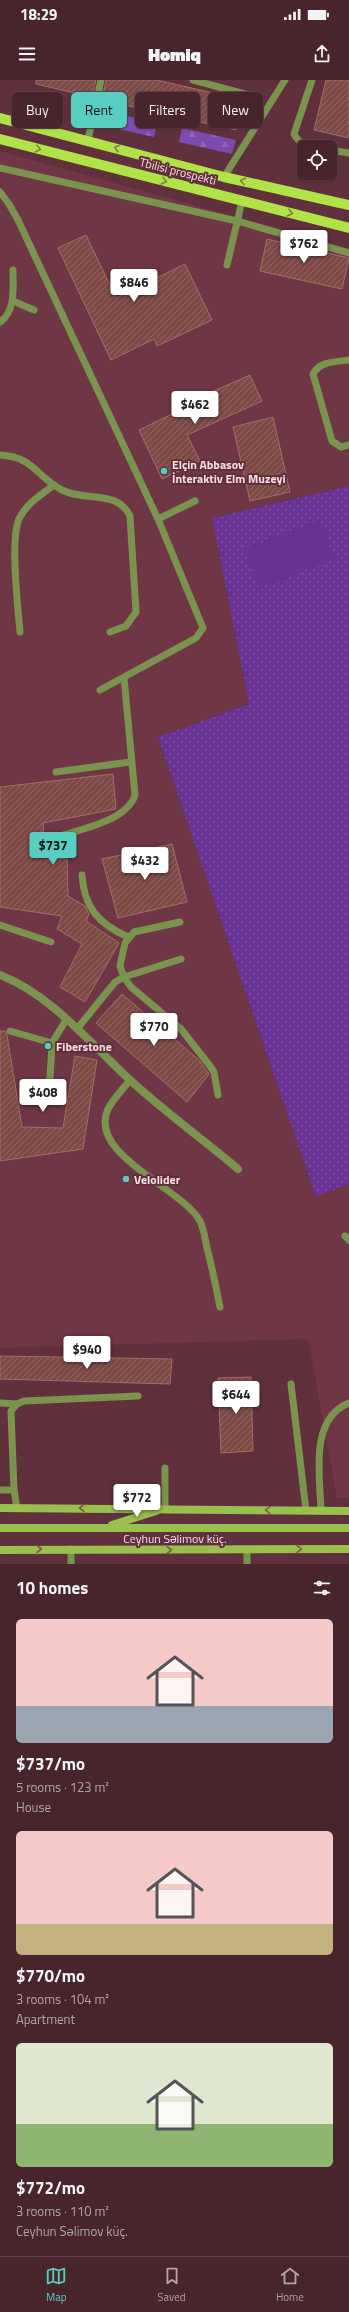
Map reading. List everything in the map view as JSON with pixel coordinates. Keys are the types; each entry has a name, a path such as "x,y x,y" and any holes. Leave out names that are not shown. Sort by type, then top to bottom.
{"main road":[{"name":"Tbilisi prospekti","path":"0,118 224,177 349,205"},
{"name":"Tbilisi prospekti","path":"0,139 349,228"},
{"path":"0,1508 349,1511"},
{"path":"104,1528 165,1509"},
{"name":"Ceyhun Səlimov küç.","path":"0,1528 349,1528"},
{"name":"Ceyhun Səlimov küç.","path":"0,1550 349,1549"}],"street":[{"path":"0,975 27,988 77,1029 130,1080 238,1169"}],"lane":[{"path":"88,140 100,80"},
{"path":"193,80 237,92"},
{"path":"224,177 285,80"},
{"path":"297,141 294,134 312,80"},
{"path":"337,151 349,153"},
{"path":"0,168 237,221 349,253"},
{"path":"0,192 18,220 158,519 203,628 196,638 100,690"},
{"path":"227,265 242,200"},
{"path":"0,322 7,316 13,301 13,270"},
{"path":"13,301 34,310"},
{"path":"349,360 322,364 313,374 332,441 341,447 349,444"},
{"path":"0,455 14,456 23,459 54,485 69,493 114,500 127,509 130,516 136,612 126,626 110,632"},
{"path":"20,632 17,601 16,531 19,519 26,508 54,485"},
{"path":"158,519 195,501"},
{"path":"57,837 102,822 124,811 132,802 135,795 130,762 124,678"},
{"path":"56,772 130,762"},
{"path":"82,875 86,900 96,916 108,926 128,938"},
{"path":"180,922 134,932 128,938 120,966 124,977 131,987 181,1029 214,1072 218,1095"},
{"path":"0,925 51,942"},
{"path":"77,1029 108,989 124,977 181,959"},
{"path":"49,1096 52,1043 66,1020"},
{"path":"10,1031 52,1043"},
{"path":"130,1080 108,1110 104,1126 109,1139 131,1164 176,1196 192,1210 201,1222 220,1307"},
{"path":"292,1384 306,1510"},
{"path":"0,1404 17,1404 24,1401 138,1396"},
{"path":"322,1510 319,1452 323,1433 329,1418 340,1406 349,1403"},
{"path":"17,1404 11,1411 14,1490 17,1508"},
{"path":"165,1468 165,1509"},
{"path":"0,1490 14,1490"},
{"path":"71,1549 71,1564"},
{"path":"247,1550 247,1564"}],"shaded area":[{"path":"0,151 349,248 349,486 212,518 249,704 158,737 316,1197 349,1184 349,1498 337,1498 308,1339 0,1348"},
{"path":"349,486 349,1184 316,1197 158,737 249,704 212,518"},
{"path":"321,520 335,559 259,588 243,549"}],"green space":[{"path":"127,116 135,118 135,128 156,128 154,137 114,128 127,128"},
{"path":"182,128 236,140 232,154 179,142"}],"building":[{"path":"36,80 96,80 93,92 71,92 36,84"},
{"path":"106,80 157,80 209,92 208,124 200,122 200,92 135,92 135,107 127,106 127,92 104,92"},
{"path":"326,80 349,80 349,138 314,130"},
{"path":"86,235 116,298 185,264 212,320 157,346 154,339 111,360 58,248"},
{"path":"267,239 349,258 342,289 260,271"},
{"path":"250,375 262,401 187,435 200,461 162,479 139,430 191,405 189,402"},
{"path":"273,417 290,492 250,501 233,427"},
{"path":"113,774 116,809 43,823 46,860 67,858 68,896 85,906 89,914 86,921 119,943 85,1002 60,987 82,944 57,929 62,916 0,907 0,787"},
{"path":"172,844 187,902 118,918 102,859"},
{"path":"122,994 199,1060 209,1074 187,1102 96,1023"},
{"path":"0,1031 5,1031 7,1035 22,1127 63,1128 75,1056 97,1060 83,1149 0,1161"},
{"path":"0,1356 172,1359 170,1384 0,1379"},
{"path":"251,1377 253,1451 221,1453 218,1378"}],"place":[{"name":"Elçin Abbasov İnteraktiv Elm Muzeyi","path":"164,471"},
{"name":"Fiberstone","path":"48,1046"},
{"name":"Velolider","path":"126,1179"}]}
